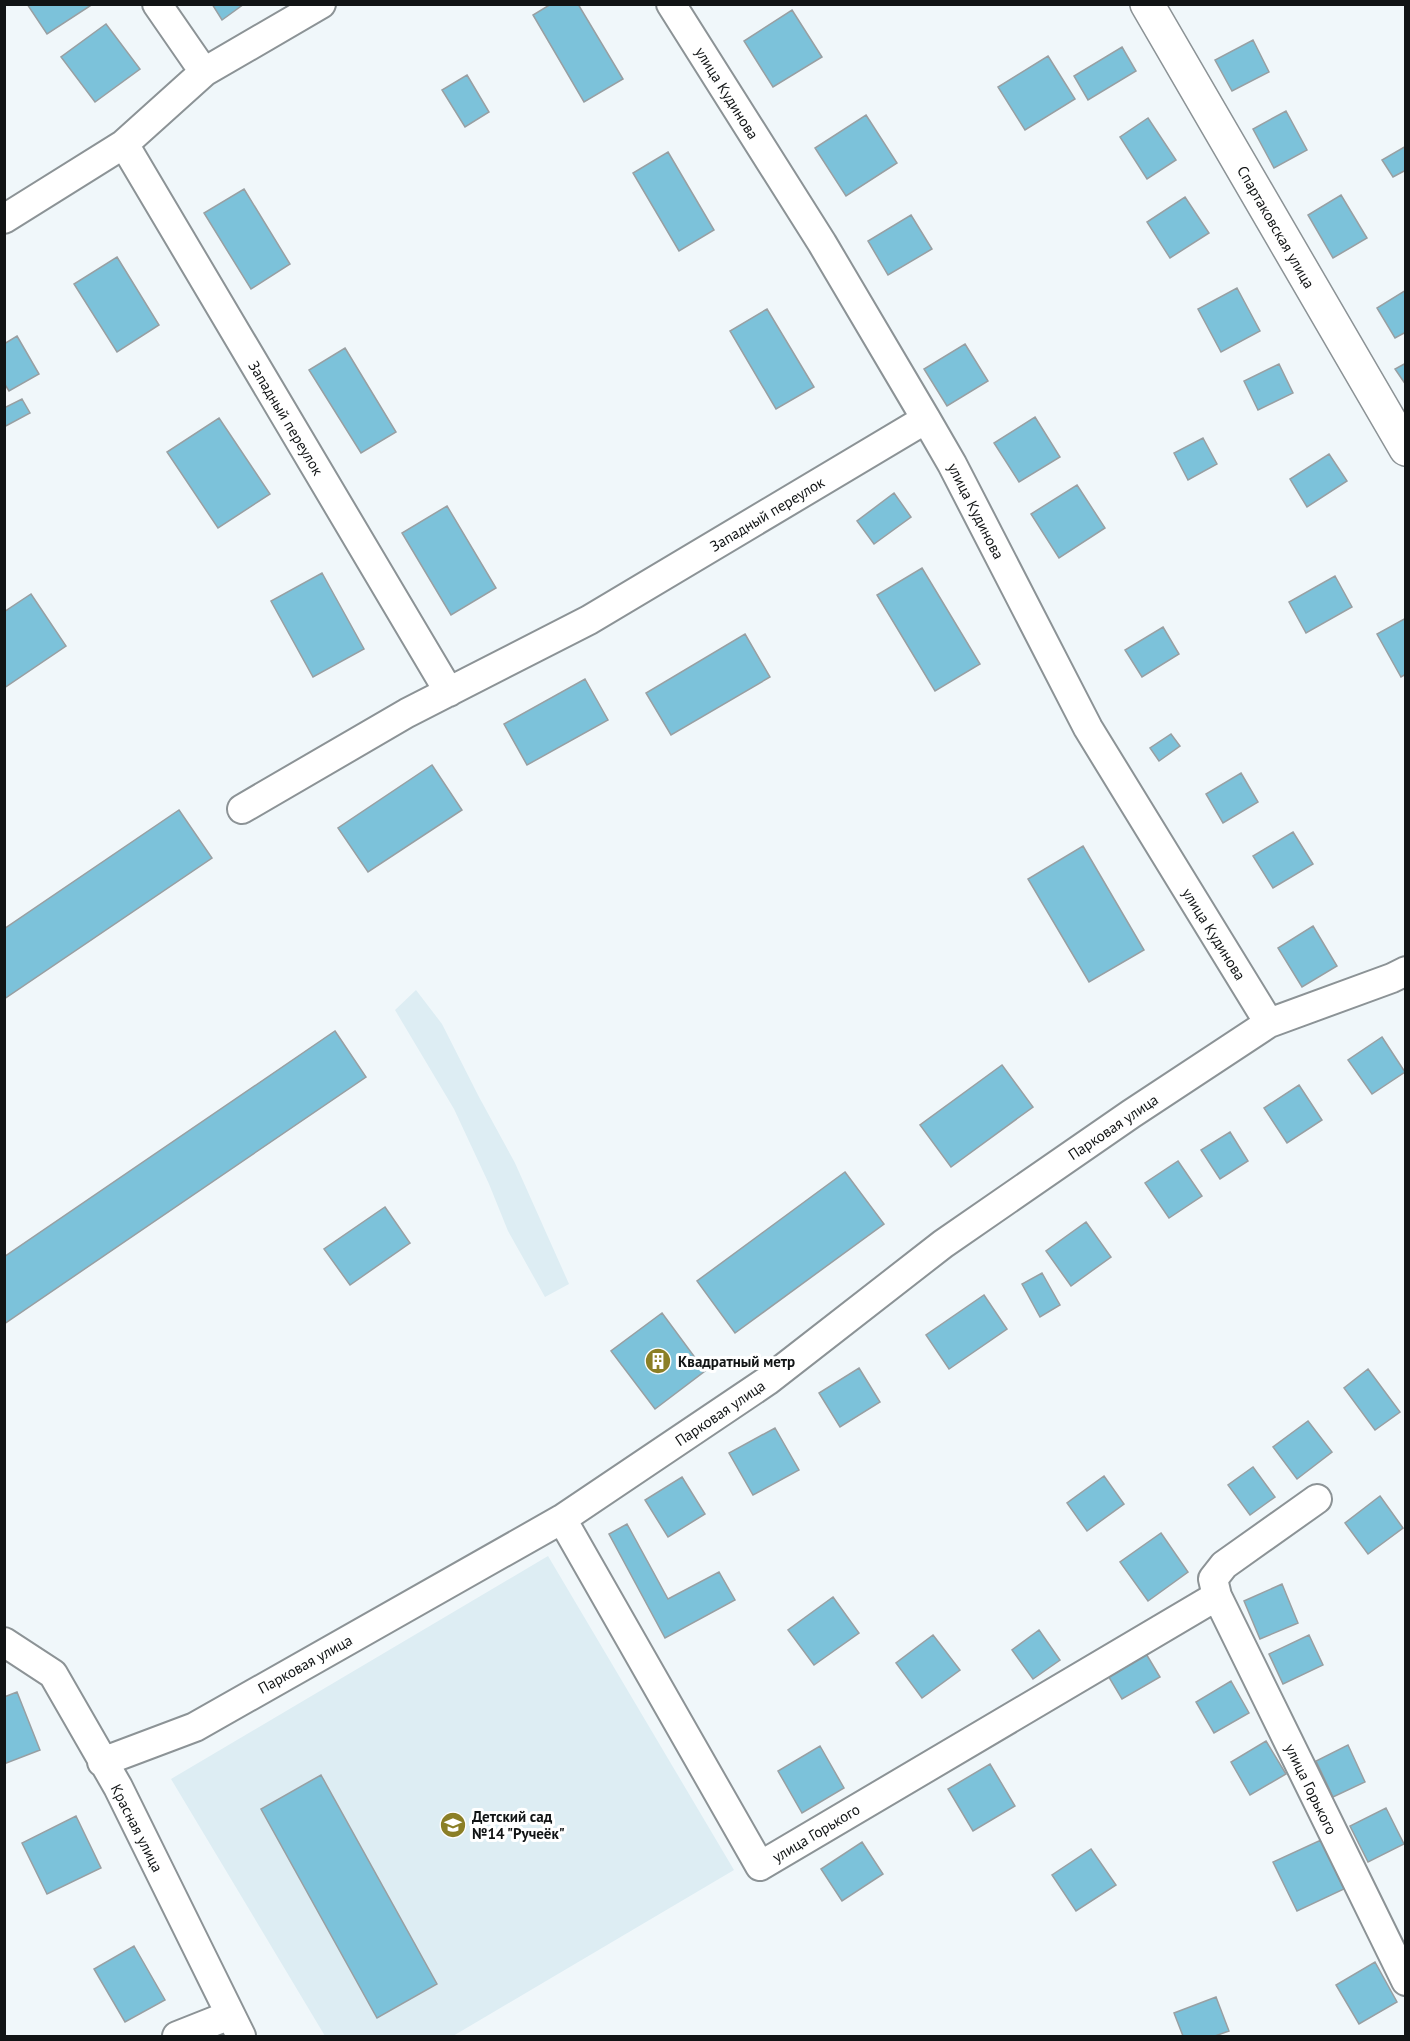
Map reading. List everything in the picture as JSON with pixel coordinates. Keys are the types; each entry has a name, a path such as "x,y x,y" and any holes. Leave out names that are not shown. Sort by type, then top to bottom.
{"main road":[{"name":"Спартаковская улица","path":"1147,4 1406,448"}],"street":[{"path":"157,4 204,72"},
{"path":"4,219 124,144 204,72 321,4"},
{"name":"улица Кудинова","path":"671,4 822,243 926,419 957,474 1088,728 1269,1023"},
{"name":"Западный переулок","path":"124,144 448,692"},
{"name":"Западный переулок","path":"242,809 407,713 589,620 926,419"},
{"name":"Парковая улица","path":"102,1762 195,1727 562,1519 767,1381 943,1244 1131,1114 1269,1023 1406,971"},
{"path":"1217,1596 1213,1579 1224,1565 1317,1498"},
{"name":"улица Горького","path":"562,1519 760,1866 1217,1596 1406,1982"},
{"name":"Красная улица","path":"4,1642 53,1674 118,1786 235,2026"},
{"path":"177,2037 235,2026"}],"shaded area":[{"path":"416,990 442,1024 515,1163 569,1284 545,1297 508,1231 454,1109 395,1010"},
{"name":"Детский сад №14 \"Ручеёк\"","path":"548,1556 734,1870 453,2036 325,2036 171,1779"}],"building":[{"path":"27,4 93,4 47,34"},
{"path":"212,4 244,4 222,20"},
{"path":"551,4 578,4 623,79 584,102 533,15"},
{"path":"792,10 822,57 773,87 744,41"},
{"path":"106,24 140,69 95,102 61,57"},
{"path":"1253,40 1269,72 1232,91 1215,60"},
{"path":"1122,47 1136,71 1088,100 1074,76"},
{"path":"1048,56 1075,99 1025,130 998,87"},
{"path":"467,75 489,112 465,127 442,90"},
{"path":"1286,111 1307,150 1274,168 1253,129"},
{"path":"866,115 897,163 846,196 815,148"},
{"path":"1148,118 1176,160 1147,179 1120,137"},
{"path":"1406,146 1406,170 1393,177 1382,160"},
{"path":"668,152 714,230 679,251 633,173"},
{"path":"244,189 290,264 251,289 204,213"},
{"path":"1341,195 1367,238 1333,258 1308,215"},
{"path":"1185,197 1209,233 1170,258 1147,222"},
{"path":"911,215 932,249 888,275 868,241"},
{"path":"117,257 159,325 117,352 74,284"},
{"path":"1237,288 1260,331 1221,352 1198,309"},
{"path":"1406,290 1406,332 1395,338 1377,308"},
{"path":"767,309 814,387 776,409 730,331"},
{"path":"17,336 39,374 9,391 4,383 4,344"},
{"path":"965,344 988,381 947,406 924,369"},
{"path":"345,348 396,432 361,453 309,370"},
{"path":"1406,363 1406,385 1395,369"},
{"path":"1279,364 1293,393 1258,410 1244,381"},
{"path":"22,399 30,413 4,427 4,408"},
{"path":"1035,417 1060,457 1019,482 994,443"},
{"path":"219,418 270,494 218,528 167,452"},
{"path":"1203,438 1217,464 1188,480 1174,453"},
{"path":"1329,454 1347,481 1307,507 1290,479"},
{"path":"1077,485 1105,528 1059,558 1031,514"},
{"path":"894,493 911,517 874,544 857,521"},
{"path":"447,506 496,588 451,615 402,533"},
{"path":"922,568 980,664 935,691 877,595"},
{"path":"322,573 364,649 313,677 271,601"},
{"path":"1335,576 1352,607 1306,633 1289,602"},
{"path":"31,594 66,646 4,688 4,612"},
{"path":"1406,618 1406,674 1401,677 1377,634"},
{"path":"1163,627 1179,654 1142,677 1125,650"},
{"path":"745,634 770,677 671,735 646,693"},
{"path":"585,679 608,720 527,765 504,724"},
{"path":"1171,734 1180,746 1159,761 1150,748"},
{"path":"432,765 462,810 368,872 338,828"},
{"path":"1241,773 1258,802 1223,823 1206,794"},
{"path":"179,810 212,858 4,999 4,929"},
{"path":"1293,832 1313,864 1273,888 1253,856"},
{"path":"1083,846 1144,950 1089,982 1028,879"},
{"path":"1313,926 1337,966 1302,987 1278,948"},
{"path":"335,1031 366,1077 4,1324 4,1257"},
{"path":"1382,1037 1405,1072 1372,1094 1348,1060"},
{"path":"1002,1065 1033,1107 951,1167 920,1125"},
{"path":"1299,1085 1322,1120 1287,1143 1264,1108"},
{"path":"1230,1132 1248,1161 1220,1179 1201,1150"},
{"path":"1178,1161 1202,1196 1169,1218 1145,1183"},
{"path":"845,1172 884,1224 735,1333 697,1281"},
{"path":"385,1207 410,1243 350,1285 324,1249"},
{"path":"1086,1222 1111,1257 1071,1286 1046,1251"},
{"path":"1042,1273 1060,1305 1040,1317 1022,1284"},
{"path":"984,1295 1007,1329 949,1369 926,1335"},
{"name":"Квадратный метр","path":"662,1313 705,1371 655,1409 611,1351"},
{"path":"859,1368 880,1402 840,1427 819,1393"},
{"path":"1368,1369 1400,1412 1375,1430 1344,1388"},
{"path":"1308,1421 1332,1452 1297,1479 1273,1447"},
{"path":"775,1428 799,1470 753,1495 729,1453"},
{"path":"1253,1467 1275,1497 1250,1515 1228,1485"},
{"path":"1104,1476 1124,1504 1087,1531 1067,1503"},
{"path":"682,1477 705,1514 668,1537 645,1500"},
{"path":"1380,1496 1403,1528 1368,1554 1345,1523"},
{"path":"627,1524 668,1599 719,1572 735,1600 665,1638 609,1534"},
{"path":"1161,1533 1188,1572 1148,1601 1120,1562"},
{"path":"1282,1584 1298,1623 1260,1639 1244,1601"},
{"path":"833,1597 859,1633 814,1665 788,1630"},
{"path":"1039,1630 1060,1660 1033,1679 1012,1650"},
{"path":"933,1635 960,1670 922,1698 896,1663"},
{"path":"1309,1635 1323,1665 1283,1684 1269,1654"},
{"path":"1145,1652 1160,1677 1122,1699 1107,1674"},
{"path":"1231,1681 1249,1713 1214,1733 1196,1702"},
{"path":"17,1692 40,1750 4,1764 4,1697"},
{"path":"1266,1741 1286,1774 1250,1795 1231,1762"},
{"path":"1348,1745 1365,1782 1333,1797 1316,1761"},
{"path":"820,1746 844,1788 802,1813 778,1771"},
{"path":"990,1764 1015,1806 973,1831 948,1789"},
{"path":"321,1775 437,1984 377,2018 261,1809"},
{"path":"1386,1808 1404,1844 1368,1862 1350,1826"},
{"path":"76,1816 101,1868 47,1894 22,1843"},
{"path":"1321,1840 1344,1889 1297,1911 1273,1862"},
{"path":"862,1842 883,1874 842,1901 821,1869"},
{"path":"1091,1849 1116,1885 1076,1911 1052,1875"},
{"path":"134,1946 165,2000 125,2022 94,1969"},
{"path":"1375,1962 1397,2002 1359,2024 1336,1985"},
{"path":"1216,1997 1229,2031 1215,2036 1183,2036 1174,2013"}],"place":[{"name":"Квадратный метр","path":"658,1361"},
{"name":"Детский сад №14 \"Ручеёк\"","path":"453,1825"}]}
